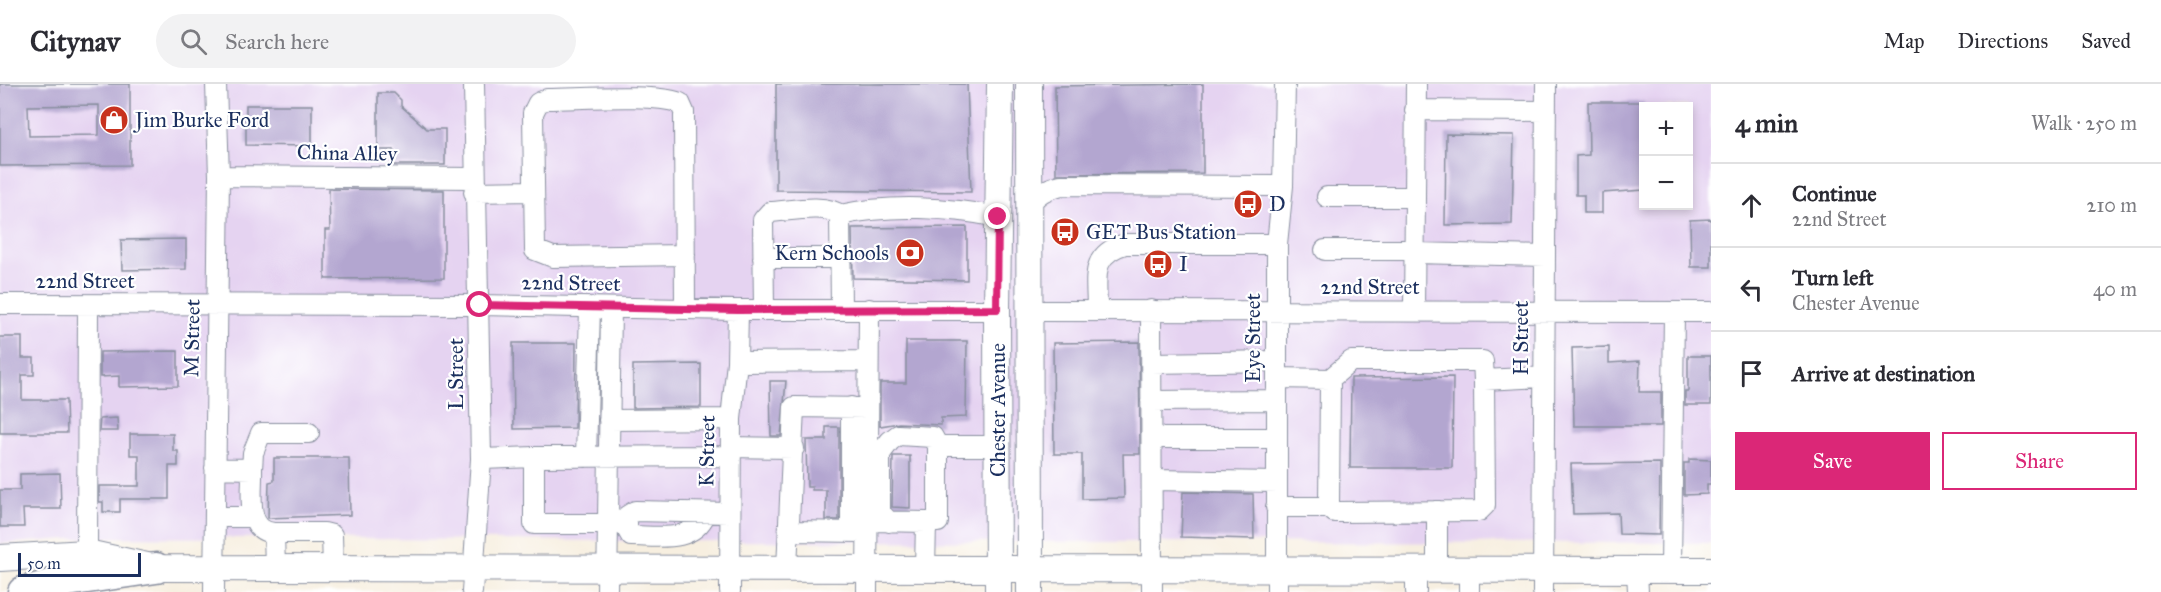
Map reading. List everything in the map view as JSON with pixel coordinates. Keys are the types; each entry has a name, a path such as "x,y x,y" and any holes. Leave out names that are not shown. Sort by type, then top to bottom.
{"highway":[{"path":"23,592 68,581 156,568"}],"main road":[{"name":"Chester Avenue","path":"998,580 997,309 1000,84"},
{"name":"Chester Avenue","path":"1029,84 1030,580"},
{"path":"0,558 87,553 214,580 275,568 333,568 472,580 730,580 787,569 867,580 925,569 998,580 1152,581 1276,581 1423,577 1469,581 1638,581 1671,570 1711,570"}],"street":[{"name":"M Street","path":"214,580 219,176 216,84"},
{"name":"L Street","path":"472,580 480,459 480,305 474,185 474,84"},
{"name":"Eye Street","path":"1276,581 1277,244 1283,186 1285,84"},
{"path":"1414,311 1416,84"},
{"name":"H Street","path":"1544,581 1546,84"},
{"path":"685,255 553,257 539,253 533,245 532,191 533,114 538,103 547,99 638,99 671,100 680,103 684,112 685,255 685,308"},
{"path":"1416,110 1546,111"},
{"name":"China Alley","path":"219,176 474,185 532,191"},
{"path":"1029,205 1036,195 1047,188 1061,185 1283,186"},
{"path":"1327,197 1415,197"},
{"path":"764,309 763,220 770,212 815,210 834,211 840,215 855,212 918,209 967,211 998,217"},
{"path":"840,215 841,309"},
{"path":"1097,310 1100,261 1104,252 1113,248 1125,244 1277,244"},
{"path":"1325,250 1545,256"},
{"path":"763,258 840,258"},
{"name":"22nd Street","path":"0,304 480,305 738,310 997,309"},
{"path":"87,553 88,305"},
{"path":"586,457 590,308"},
{"path":"607,580 617,524 609,457 611,308"},
{"path":"867,580 861,529 860,408 868,362 868,309"},
{"name":"K Street","path":"730,580 731,419 737,362 738,310"},
{"path":"1151,310 1152,581"},
{"name":"22nd Street","path":"1029,311 1711,312"},
{"path":"1671,570 1674,312"},
{"path":"1151,363 1277,370 1330,379 1352,361 1483,361 1485,505 1479,511 1334,512 1329,507 1276,507"},
{"path":"737,362 868,362"},
{"path":"1484,380 1544,377"},
{"path":"1329,507 1330,379"},
{"path":"1151,401 1277,400"},
{"path":"787,569 794,448 794,406 860,408"},
{"path":"609,420 731,419"},
{"path":"309,433 261,432 254,453 252,469 253,517 255,525 264,532 332,535 333,568"},
{"path":"789,531 861,529 889,522 938,522 938,446 933,437 898,435 880,454 880,512 889,522"},
{"path":"1152,438 1277,438"},
{"path":"938,446 998,446"},
{"path":"480,459 609,457 794,448"},
{"path":"534,457 534,524 617,524 635,511 730,513"},
{"path":"215,468 252,469"},
{"path":"1152,480 1277,482"},
{"path":"1423,577 1437,511"},
{"path":"215,517 253,517"},
{"path":"925,569 926,522"},
{"path":"274,533 275,568"}],"shaded area":[{"path":"0,84 1711,84 1711,543 629,541 98,537 0,544"}],"building":[{"name":"Jim Burke Ford","path":"0,84 130,84 130,165 0,166","holes":["99,105 99,135 29,136 28,106"]},
{"path":"776,84 967,84 971,192 776,190"},
{"path":"1203,84 1203,173 1056,174 1055,86"},
{"path":"378,93 394,93 401,100 401,106 427,129 445,129 445,165 394,165 394,150 378,150"},
{"path":"1588,102 1639,102 1639,190 1602,193 1602,213 1584,213 1584,195 1576,195 1576,156 1589,155"},
{"path":"246,105 312,105 312,146 246,145"},
{"path":"1446,134 1514,135 1512,224 1445,225"},
{"path":"329,189 444,190 444,278 325,279 325,230 330,230"},
{"path":"1711,219 1711,267 1691,267 1690,220"},
{"name":"Kern Schools","path":"967,227 967,280 853,278 852,228"},
{"path":"186,239 186,269 122,270 121,240"},
{"path":"0,337 22,337 22,358 34,358 34,375 22,375 22,400 66,400 67,433 0,433"},
{"path":"906,341 967,341 966,417 941,418 941,425 899,423 880,426 880,383 906,383"},
{"path":"1139,342 1140,454 1123,454 1124,498 1082,499 1082,454 1054,454 1053,343"},
{"path":"513,343 576,343 575,428 514,429"},
{"path":"1609,347 1609,363 1640,361 1639,392 1661,392 1661,426 1574,426 1572,348"},
{"path":"178,351 178,386 119,387 119,376 100,377 100,352"},
{"path":"1688,356 1711,356 1711,405 1685,405 1685,391 1688,391"},
{"path":"701,364 701,407 633,408 633,365"},
{"path":"1453,377 1452,468 1350,468 1351,378"},
{"path":"770,381 786,381 781,436 771,436"},
{"path":"117,418 118,431 99,431 100,419"},
{"path":"826,427 839,427 839,520 826,520 826,490 812,490 812,487 807,487 806,440 826,440"},
{"path":"130,434 173,434 173,451 178,451 178,466 169,466 169,499 120,499 120,512 103,512 103,502 99,502 99,486 139,486 139,455 130,455"},
{"path":"893,456 910,456 910,508 892,507"},
{"path":"274,458 349,458 350,515 268,518 269,482 274,481"},
{"path":"1689,459 1711,460 1711,484 1707,484 1707,494 1684,495 1684,463 1689,463"},
{"path":"1660,463 1659,535 1619,534 1618,513 1573,514 1571,464"},
{"path":"60,473 61,509 23,509 24,527 0,527 0,490 20,490 20,474"},
{"path":"1183,492 1253,494 1254,539 1181,537"}],"place":[{"name":"Jim Burke Ford","path":"114,120"},
{"name":"D","path":"1248,204"},
{"name":"GET Bus Station","path":"1065,232"},
{"name":"Kern Schools","path":"910,253"},
{"name":"I","path":"1158,264"}],"route":[{"path":"480,305 738,310 997,309 998,217"}]}
